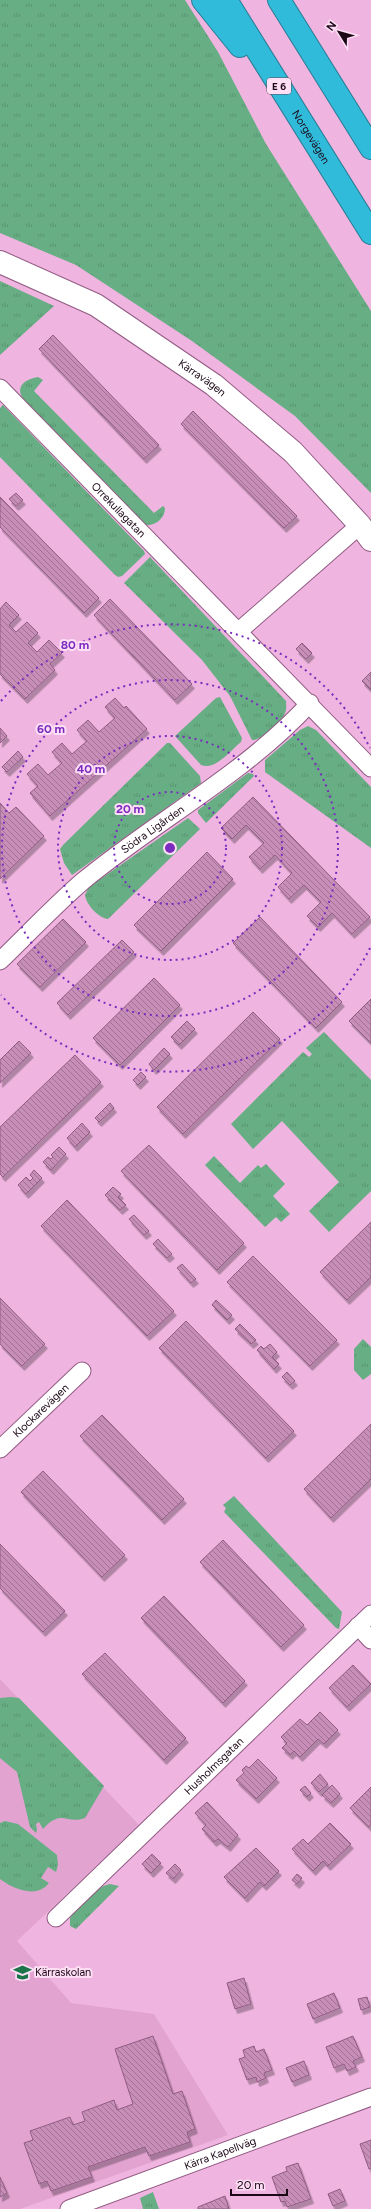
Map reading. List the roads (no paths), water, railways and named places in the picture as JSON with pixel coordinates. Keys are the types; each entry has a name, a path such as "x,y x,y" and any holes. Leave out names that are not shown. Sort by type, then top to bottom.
{"highway":[{"path":"203,0 249,56 332,171"},
{"name":"Norgevägen","path":"226,0 371,233"},
{"path":"279,0 371,148"}],"street":[{"name":"Kärravägen","path":"0,262 96,305 214,385 293,452 366,532"},
{"name":"Orrekullagatan","path":"0,388 310,703 371,768"},
{"path":"239,631 366,532"},
{"name":"Södra Ligården","path":"0,961 83,881 247,760 298,717 310,703"},
{"name":"Klockarevägen","path":"0,1449 82,1371"},
{"name":"Husholmsgatan","path":"56,1918 371,1614"},
{"path":"358,1626 371,1640"},
{"name":"Kärra Kapellväg","path":"69,2209 371,2097"}],"place":[{"name":"Kärraskolan","path":"22,1972"}]}
